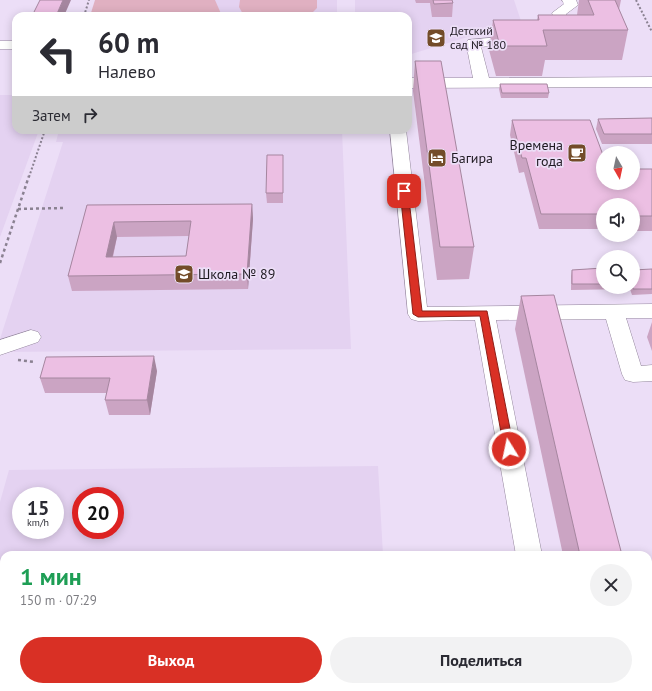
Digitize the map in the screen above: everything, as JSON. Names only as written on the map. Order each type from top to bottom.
[{"type":"lane","points":[[482,83],[473,44],[567,35],[560,13],[571,5],[569,0]]},
{"type":"lane","points":[[0,45],[12,45]]},
{"type":"lane","points":[[412,83],[652,82]]},
{"type":"lane","points":[[398,134],[418,314],[652,311]]},
{"type":"lane","points":[[614,312],[633,374],[652,373]]},
{"type":"lane","points":[[484,313],[528,551]]},
{"type":"lane","points":[[0,348],[31,337]]},
{"type":"path","points":[[85,12],[89,0]]},
{"type":"path","points":[[636,0],[652,32]]},
{"type":"path","points":[[0,263],[44,134]]},
{"type":"path","points":[[18,209],[65,208]]},
{"type":"shaded area","points":[[95,0],[215,0],[220,12],[91,12]]},
{"type":"shaded area","points":[[101,0],[337,0],[337,12],[97,12]]},
{"type":"shaded area","points":[[240,0],[317,0],[317,8],[313,12],[242,12],[239,7]]},
{"type":"shaded area","name":"Детский сад № 180","points":[[355,0],[514,0],[521,21],[412,54],[412,12],[355,12]]},
{"type":"shaded area","points":[[0,95],[12,95],[12,134],[38,134],[0,237]]},
{"type":"shaded area","name":"Школа № 89","points":[[58,134],[342,134],[351,349],[0,352],[0,339],[63,142],[56,142]]},
{"type":"shaded area","points":[[378,466],[383,551],[0,551],[0,502],[9,470]]},
{"type":"building","points":[[40,0],[63,0],[58,12],[34,12]]},
{"type":"building","points":[[433,0],[452,0],[453,3],[434,4]]},
{"type":"building","points":[[588,0],[615,0],[628,30],[543,30],[547,46],[500,46],[493,20],[539,20],[538,15],[594,15]]},
{"type":"building","points":[[415,61],[441,61],[474,247],[440,247]]},
{"type":"building","points":[[500,84],[547,84],[549,93],[502,93]]},
{"type":"building","points":[[652,118],[652,134],[604,134],[598,119]]},
{"type":"building","points":[[512,120],[590,120],[600,146],[596,146],[596,190],[640,190],[640,169],[652,169],[652,216],[640,216],[640,198],[596,198],[596,214],[541,214],[526,158],[522,158]]},
{"type":"building","points":[[267,155],[283,155],[283,193],[266,193]]},
{"type":"building","points":[[252,204],[247,274],[68,276],[87,205]],"holes":[[[191,221],[186,256],[106,257],[114,222]]]},
{"type":"building","points":[[596,268],[596,284],[572,284],[572,270]]},
{"type":"building","points":[[652,269],[652,289],[640,289],[640,270]]},
{"type":"building","points":[[554,295],[621,551],[579,551],[521,296]]},
{"type":"building","points":[[154,356],[147,400],[105,400],[110,378],[40,378],[46,357]]},
{"type":"place","name":"Детский сад № 180","points":[[436,38]]},
{"type":"place","name":"Времена года","points":[[577,153]]},
{"type":"place","name":"Багира","points":[[437,158]]},
{"type":"place","name":"Школа № 89","points":[[184,274]]},
{"type":"route","points":[[404,191],[418,314],[484,313],[509,449]]}]
